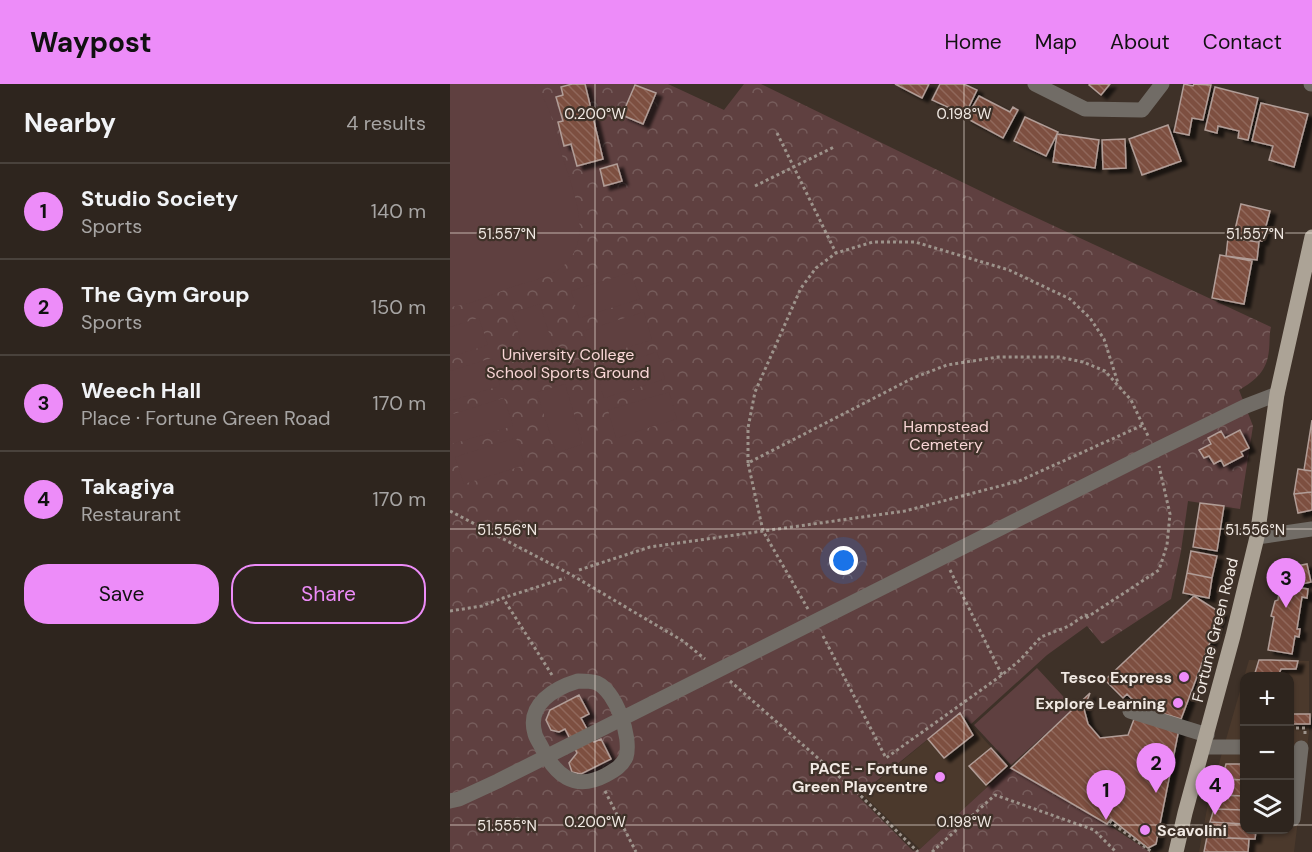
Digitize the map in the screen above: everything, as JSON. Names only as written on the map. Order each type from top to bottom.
[{"type":"main road","name":"Fortune Green Road","points":[[1176,852],[1257,537],[1277,394],[1312,237]]},
{"type":"street","points":[[1035,84],[1084,109],[1142,110],[1162,84]]},
{"type":"street","points":[[450,801],[459,799],[622,719],[1156,450],[1246,406],[1277,394]]},
{"type":"street","points":[[1257,537],[1312,529]]},
{"type":"street","points":[[579,681],[597,683],[609,694],[622,719],[627,737],[627,754],[622,765],[599,779],[587,782],[575,781],[558,772],[546,756],[535,734],[533,717],[543,698],[559,686],[579,681]]},
{"type":"street","points":[[1130,711],[1206,741],[1240,746]]},
{"type":"street","points":[[1294,810],[1301,748]]},
{"type":"path","points":[[777,132],[836,253]]},
{"type":"path","points":[[755,186],[834,147]]},
{"type":"path","points":[[748,462],[913,378],[947,365],[998,357],[1059,357],[1105,371],[1131,400],[1156,450],[1170,514],[1167,545],[1159,570],[1087,617],[1085,615],[1070,626],[1041,637],[1020,660],[1002,675],[886,758],[815,622],[763,531],[748,462],[748,428],[755,392],[801,288],[816,268],[836,253],[873,242],[915,242],[1009,270],[1070,299],[1090,318],[1104,339],[1119,386]]},
{"type":"path","points":[[579,570],[650,547],[905,511],[1019,482],[1143,425]]},
{"type":"path","points":[[450,511],[570,573],[683,641],[859,794],[918,852]]},
{"type":"path","points":[[944,557],[1002,675]]},
{"type":"path","points":[[450,611],[482,606],[565,578]]},
{"type":"path","points":[[503,598],[559,686]]},
{"type":"path","points":[[599,779],[636,850],[629,852]]},
{"type":"path","points":[[932,852],[995,795],[1094,830],[1116,852]]},
{"type":"path","points":[[1109,821],[1152,852]]},
{"type":"shaded area","points":[[1249,660],[1309,661],[1309,732],[1294,852],[1199,852],[1209,798],[1240,691],[1240,834],[1294,834],[1294,672],[1245,672]]},
{"type":"shaded area","name":"PACE - Fortune Green Playcentre","points":[[960,713],[1009,767],[920,849],[862,794]]},
{"type":"green space","name":"Hampstead Cemetery","points":[[450,84],[668,84],[724,110],[744,84],[761,84],[1005,203],[1271,327],[1266,364],[1251,382],[1239,390],[1253,426],[1240,509],[1188,501],[1171,599],[1102,644],[1087,626],[1047,655],[971,724],[960,713],[858,796],[913,851],[920,849],[1009,767],[1150,852],[450,852]]},
{"type":"green space","points":[[450,84],[532,84],[544,99],[552,117],[575,198],[580,228],[578,242],[572,256],[562,267],[540,278],[475,301],[450,307]]},
{"type":"green space","points":[[631,272],[640,299],[579,318],[571,291]]},
{"type":"green space","points":[[540,304],[559,365],[531,373],[512,313]]},
{"type":"green space","points":[[644,312],[652,340],[592,358],[583,331]]},
{"type":"green space","points":[[479,318],[488,345],[450,357],[450,327]]},
{"type":"green space","points":[[657,352],[665,379],[604,398],[596,371]]},
{"type":"green space","points":[[492,358],[500,386],[450,401],[450,371]]},
{"type":"green space","points":[[565,384],[583,444],[556,453],[537,392]]},
{"type":"green space","points":[[669,392],[677,419],[616,438],[608,410]]},
{"type":"green space","points":[[504,398],[513,426],[452,444],[450,415]]},
{"type":"green space","points":[[516,438],[525,465],[464,484],[455,457]]},
{"type":"green space","points":[[1037,668],[1074,708],[1011,765],[974,725]]},
{"type":"building","points":[[585,84],[603,159],[577,166],[571,144],[564,146],[558,122],[563,121],[556,97],[563,95],[561,87]]},
{"type":"building","points":[[895,84],[929,84],[922,98]]},
{"type":"building","points":[[940,84],[964,84],[977,90],[965,115],[932,100]]},
{"type":"building","points":[[1090,84],[1110,84],[1101,95]]},
{"type":"building","points":[[1184,84],[1211,85],[1203,120],[1192,118],[1189,135],[1174,132]]},
{"type":"building","points":[[635,85],[656,93],[643,124],[622,115]]},
{"type":"building","points":[[1215,87],[1258,98],[1248,140],[1238,138],[1239,131],[1218,126],[1217,133],[1205,130]]},
{"type":"building","points":[[979,96],[1010,112],[1013,107],[1018,110],[1003,138],[966,118]]},
{"type":"building","points":[[1261,103],[1308,114],[1294,167],[1269,160],[1273,146],[1252,141]]},
{"type":"building","points":[[1025,117],[1058,132],[1046,156],[1014,141]]},
{"type":"building","points":[[1168,125],[1181,161],[1142,175],[1129,139]]},
{"type":"building","points":[[1057,134],[1099,140],[1095,168],[1053,162]]},
{"type":"building","points":[[1125,139],[1126,168],[1103,169],[1102,140]]},
{"type":"building","points":[[617,164],[622,181],[604,186],[600,169]]},
{"type":"building","points":[[1241,204],[1270,211],[1262,241],[1234,234]]},
{"type":"building","points":[[1228,238],[1259,242],[1257,260],[1226,256]]},
{"type":"building","points":[[1220,255],[1252,261],[1244,304],[1212,298]]},
{"type":"building","points":[[1312,420],[1312,471],[1304,470]]},
{"type":"building","points":[[1240,430],[1249,448],[1241,452],[1243,456],[1224,466],[1221,460],[1214,464],[1209,456],[1204,458],[1199,450],[1211,444],[1208,438],[1221,431],[1225,438]]},
{"type":"building","points":[[1298,469],[1312,471],[1312,492],[1294,494]]},
{"type":"building","points":[[1312,492],[1312,510],[1298,513],[1294,494]]},
{"type":"building","points":[[1200,503],[1224,506],[1217,551],[1193,547]]},
{"type":"building","points":[[1191,551],[1217,556],[1212,578],[1187,573]]},
{"type":"building","points":[[1307,564],[1311,582],[1302,584],[1301,588],[1308,589],[1307,598],[1302,597],[1297,629],[1300,629],[1299,637],[1295,636],[1292,654],[1268,650],[1274,617],[1271,616],[1275,601],[1278,600],[1282,569]]},
{"type":"building","points":[[1187,573],[1212,578],[1209,598],[1183,593]]},
{"type":"building","points":[[1194,596],[1221,613],[1181,719],[1139,706],[1127,694],[1123,698],[1105,680]]},
{"type":"building","points":[[1259,660],[1298,661],[1296,669],[1281,669],[1280,672],[1255,672]]},
{"type":"building","points":[[1090,693],[1084,709],[1088,724],[1100,738],[1128,735],[1139,706],[1181,719],[1156,844],[1148,848],[1111,819],[1107,824],[1011,768]]},
{"type":"building","points":[[579,695],[589,714],[581,718],[594,742],[601,739],[611,759],[581,774],[572,772],[569,763],[577,753],[565,729],[559,732],[551,730],[546,720],[550,710]]},
{"type":"building","points":[[960,713],[973,735],[944,758],[928,739]]},
{"type":"building","points":[[1294,714],[1310,714],[1310,724],[1294,724]]},
{"type":"building","points":[[991,748],[1007,766],[986,785],[969,766]]},
{"type":"building","points":[[1226,764],[1240,764],[1240,780],[1222,779]]},
{"type":"building","points":[[1222,779],[1240,780],[1240,796],[1218,795]]},
{"type":"building","points":[[1218,795],[1240,796],[1240,810],[1214,809]]},
{"type":"building","points":[[1214,809],[1240,810],[1240,824],[1210,822]]},
{"type":"building","points":[[1210,822],[1240,824],[1240,834],[1256,834],[1255,839],[1207,837]]},
{"type":"building","points":[[1207,837],[1249,839],[1248,852],[1204,852]]},
{"type":"place","name":"Weech Hall","points":[[1286,608]]},
{"type":"place","name":"Tesco Express","points":[[1184,677]]},
{"type":"place","name":"Explore Learning","points":[[1178,703]]},
{"type":"place","name":"PACE - Fortune Green Playcentre","points":[[940,777]]},
{"type":"place","name":"The Gym Group","points":[[1156,793]]},
{"type":"place","name":"Takagiya","points":[[1215,815]]},
{"type":"place","name":"Studio Society","points":[[1106,820]]},
{"type":"place","name":"Scavolini","points":[[1145,830]]},
{"type":"park label","name":"University College School Sports Ground","points":[[568,363]]}]
